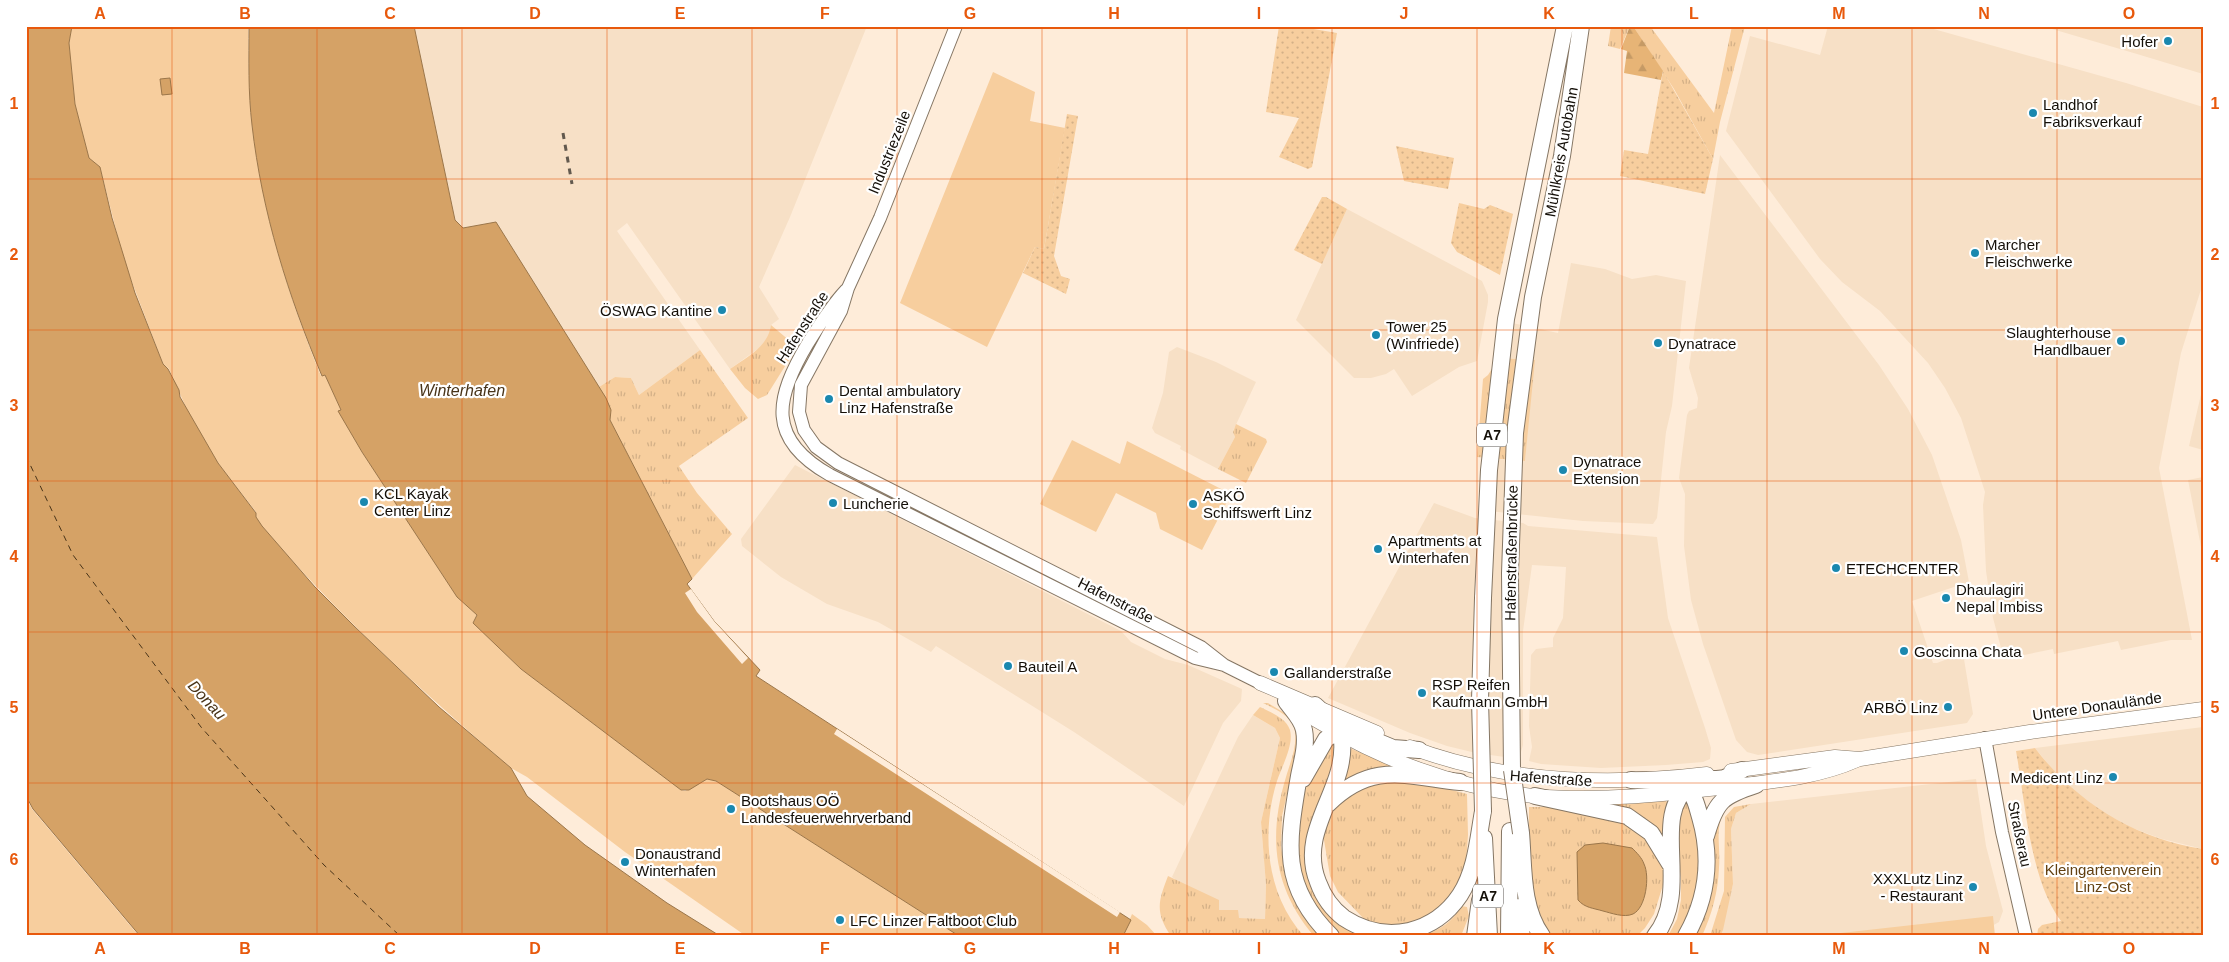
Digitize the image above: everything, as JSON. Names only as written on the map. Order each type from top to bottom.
[{"type":"highway","name":"Mühlkreis Autobahn","points":[[1515,272],[1555,84],[1565,26]]},
{"type":"highway","name":"Mühlkreis Autobahn","points":[[1536,276],[1562,156],[1581,26]]},
{"type":"highway","name":"Hafenstraßenbrücke","points":[[1482,821],[1480,700],[1487,504],[1495,402],[1515,272]]},
{"type":"highway","name":"Hafenstraßenbrücke","points":[[1516,832],[1512,770],[1510,573],[1513,463],[1519,393],[1536,276]]},
{"type":"highway","points":[[1286,701],[1304,730],[1305,743],[1290,825],[1292,869],[1308,907],[1331,936]]},
{"type":"highway","points":[[1315,705],[1338,733],[1341,757],[1326,806],[1316,828],[1312,848],[1313,866],[1325,898],[1342,916],[1363,928],[1395,934],[1422,927],[1439,917],[1455,902],[1469,879],[1482,821]]},
{"type":"highway","points":[[1297,790],[1322,745],[1338,733],[1352,731],[1393,748],[1419,750]]},
{"type":"highway","points":[[1655,936],[1664,923],[1670,905],[1673,884],[1671,819],[1676,802],[1695,782],[1727,777],[1742,770]]},
{"type":"highway","points":[[1326,806],[1350,785],[1375,775],[1400,774],[1460,782]]},
{"type":"highway","points":[[1631,780],[1670,783],[1686,791],[1695,799],[1706,836],[1707,863],[1704,888],[1697,915],[1686,936]]},
{"type":"highway","points":[[1706,836],[1713,812],[1721,801],[1731,794],[1756,784]]},
{"type":"highway","points":[[1535,796],[1627,816],[1651,833],[1672,868]]},
{"type":"highway","name":"A7","points":[[1482,821],[1488,936]]},
{"type":"highway","points":[[1516,832],[1527,902],[1534,923],[1542,936]]},
{"type":"highway","name":"A7","points":[[1509,936],[1511,870],[1516,832]]},
{"type":"highway","points":[[1475,936],[1485,856]]},
{"type":"highway","points":[[1511,870],[1522,936]]},
{"type":"main road","name":"Industriezeile","points":[[848,288],[890,193],[956,26]]},
{"type":"main road","name":"Hafenstraße","points":[[848,288],[841,311],[801,385],[800,419],[804,430],[816,446],[838,463],[1201,647],[1224,666]]},
{"type":"main road","name":"Hafenstraße","points":[[848,288],[831,306],[790,376],[784,391],[782,405],[783,421],[788,435],[800,454],[830,475],[1195,658],[1224,666],[1260,684],[1315,705],[1419,750],[1450,761],[1497,772],[1570,780],[1631,780],[1742,770],[1835,757],[1860,759],[1991,738]]},
{"type":"main road","name":"Hafenstraße","points":[[1260,684],[1338,733],[1387,758],[1460,782],[1535,796],[1605,797],[1756,784],[1838,769],[1860,759]]},
{"type":"main road","name":"Untere Donaulände","points":[[1991,738],[2203,709]]},
{"type":"main road","name":"Straßerau","points":[[1991,738],[2002,832],[2026,936]]},
{"type":"shaded area","points":[[414,26],[867,26],[790,217],[759,287],[779,319],[771,325],[770,336],[766,343],[730,369],[627,223],[617,231],[700,350],[639,395],[631,378],[615,377],[599,387],[496,222],[463,228],[455,220]]},
{"type":"shaded area","points":[[1828,26],[1923,26],[2126,83],[2203,107],[2203,283],[2181,353],[2159,468],[2192,640],[2171,640],[2121,650],[2118,641],[2054,654],[2053,649],[2004,659],[1993,618],[1986,571],[1983,505],[1985,492],[1961,418],[1945,388],[1928,363],[1880,311],[1842,282],[1820,259],[1726,131],[1750,36],[1820,55]]},
{"type":"shaded area","points":[[2042,26],[2203,26],[2203,74],[2137,54]]},
{"type":"shaded area","points":[[1720,155],[1879,365],[1908,409],[1932,455],[1961,540],[1969,582],[1912,601],[1933,663],[1963,653],[1973,714],[1967,723],[1758,755],[1747,752],[1736,740],[1703,644],[1691,600],[1684,546],[1685,494],[1679,478],[1687,415],[1689,411],[1697,408],[1698,398],[1689,368]]},
{"type":"shaded area","points":[[1347,209],[1482,281],[1488,295],[1488,302],[1477,361],[1459,367],[1412,396],[1394,369],[1386,374],[1371,378],[1354,378],[1296,320]]},
{"type":"shaded area","points":[[1571,263],[1605,269],[1632,279],[1656,275],[1686,281],[1672,406],[1666,432],[1657,518],[1653,524],[1583,521],[1480,510],[1484,458],[1525,461],[1534,360],[1499,358],[1503,321],[1558,333]]},
{"type":"shaded area","points":[[1177,347],[1216,362],[1256,382],[1233,431],[1235,437],[1218,469],[1180,449],[1181,446],[1155,433],[1152,428],[1163,393],[1169,352]]},
{"type":"shaded area","points":[[2203,386],[2203,450],[2189,446]]},
{"type":"shaded area","points":[[795,465],[1121,631],[1131,642],[1165,659],[1188,665],[1242,689],[1241,701],[1223,723],[1184,806],[1074,732],[936,646],[931,652],[878,622],[827,604],[781,577],[742,546],[741,539]]},
{"type":"shaded area","points":[[2203,477],[2203,557],[2188,480]]},
{"type":"shaded area","points":[[1434,503],[1475,518],[1523,523],[1528,526],[1657,537],[1668,618],[1711,748],[1710,759],[1703,762],[1601,768],[1541,764],[1529,761],[1532,747],[1529,726],[1531,655],[1536,649],[1553,647],[1553,638],[1563,618],[1566,567],[1532,565],[1523,631],[1523,745],[1519,759],[1476,753],[1447,746],[1410,733],[1328,698]]},
{"type":"shaded area","points":[[1253,715],[1275,728],[1280,738],[1261,822],[1266,885],[1265,919],[1239,918],[1219,910],[1172,877],[1238,737]]},
{"type":"shaded area","points":[[2203,727],[2203,849],[2162,839],[2135,829],[2107,815],[2078,796],[2056,774],[2035,748]]},
{"type":"shaded area","points":[[1976,779],[1986,846],[2003,911],[1999,922],[1983,931],[1948,936],[1720,936],[1733,884],[1731,829],[1736,813],[1751,804]]},
{"type":"green space","points":[[72,26],[248,26],[251,113],[262,190],[287,284],[309,346],[321,376],[325,375],[341,410],[339,411],[362,452],[457,597],[477,615],[473,623],[521,669],[681,790],[685,791],[707,779],[716,781],[959,936],[746,936],[625,852],[527,777],[511,768],[413,681],[320,591],[262,526],[256,517],[256,512],[218,463],[188,412],[169,369],[163,364],[124,261],[100,167],[89,158],[75,104],[69,43]]},
{"type":"green space","points":[[1279,26],[1296,26],[1337,33],[1312,167],[1308,169],[1279,157],[1299,118],[1266,112]]},
{"type":"green space","points":[[1611,26],[1630,26],[1620,49],[1608,46]]},
{"type":"green space","points":[[1630,26],[1633,26],[1663,71],[1661,80],[1624,73],[1627,51],[1621,49]]},
{"type":"green space","points":[[1633,26],[1650,26],[1714,113],[1732,26],[1745,26],[1720,122],[1713,159],[1674,89]]},
{"type":"green space","points":[[1663,71],[1713,159],[1705,194],[1620,176],[1624,150],[1648,154]]},
{"type":"green space","points":[[993,72],[1035,92],[1030,121],[1065,128],[1044,249],[1035,247],[987,347],[900,303]]},
{"type":"green space","points":[[1067,114],[1078,116],[1054,256],[1061,276],[1070,279],[1066,294],[1023,273],[1035,247],[1044,249]]},
{"type":"green space","points":[[1396,146],[1454,158],[1448,189],[1404,181]]},
{"type":"green space","points":[[1322,197],[1326,197],[1347,209],[1322,264],[1294,250]]},
{"type":"green space","points":[[1459,203],[1484,209],[1490,205],[1513,214],[1500,275],[1457,252],[1451,243]]},
{"type":"green space","points":[[771,325],[797,347],[767,395],[758,399],[745,388],[730,369],[756,351],[766,339]]},
{"type":"green space","points":[[700,350],[748,418],[679,466],[697,493],[732,534],[692,579],[610,420],[611,410],[599,387],[615,377],[631,378],[639,395]]},
{"type":"green space","points":[[1499,358],[1535,360],[1525,461],[1477,457],[1483,379],[1488,375]]},
{"type":"green space","points":[[1236,424],[1266,439],[1267,442],[1246,483],[1218,469],[1235,437],[1233,432]]},
{"type":"green space","points":[[1072,440],[1120,464],[1127,441],[1231,494],[1202,550],[1160,529],[1156,513],[1116,493],[1096,532],[1040,504]]},
{"type":"green space","points":[[1263,703],[1268,703],[1293,718],[1300,738],[1282,816],[1281,847],[1287,880],[1321,936],[1314,936],[1300,918],[1282,880],[1276,841],[1277,820],[1280,799],[1294,751],[1295,731],[1288,718]]},
{"type":"green space","points":[[1260,707],[1273,713],[1285,722],[1290,730],[1289,749],[1272,801],[1268,842],[1270,862],[1281,902],[1291,920],[1304,936],[1171,936],[1160,912],[1162,892],[1168,876],[1219,900],[1219,910],[1238,910],[1239,918],[1265,919],[1266,885],[1261,822],[1280,738],[1275,728],[1253,715]]},
{"type":"green space","points":[[1333,740],[1336,755],[1306,848],[1322,903],[1355,936],[1341,936],[1323,917],[1313,904],[1299,871],[1297,833],[1299,814],[1317,762]]},
{"type":"green space","points":[[1347,747],[1402,770],[1334,792]]},
{"type":"green space","name":"Kleingartenverein Linz-Ost","points":[[2035,748],[2069,785],[2109,815],[2154,837],[2203,849],[2203,936],[2037,936],[2038,929],[2042,925],[2061,921],[2042,884],[2036,863],[2030,839],[2016,751]]},
{"type":"green space","points":[[1377,778],[1421,782],[1467,794],[1468,835],[1466,864],[1461,881],[1443,906],[1413,926],[1379,927],[1365,920],[1338,892],[1330,876],[1323,834],[1326,815],[1341,798]]},
{"type":"green space","points":[[26,798],[32,809],[139,936],[26,936]]},
{"type":"green space","points":[[1690,799],[1699,833],[1700,851],[1697,887],[1692,904],[1677,936],[1668,936],[1677,919],[1681,900],[1681,877],[1677,855],[1681,803]]},
{"type":"green space","points":[[1666,801],[1668,804],[1665,840],[1627,810],[1611,803]]},
{"type":"green space","points":[[1728,804],[1723,813],[1719,828],[1718,877],[1714,903],[1702,936],[1696,936],[1711,896],[1715,855],[1713,826]]},
{"type":"green space","points":[[1751,804],[1736,813],[1731,829],[1733,884],[1723,930],[1720,936],[1710,936],[1724,891],[1725,817],[1734,807]]},
{"type":"green space","points":[[1529,807],[1552,807],[1624,818],[1655,843],[1664,871],[1663,885],[1654,914],[1637,936],[1552,936],[1537,908],[1533,892],[1529,856]]},
{"type":"green space","points":[[1461,906],[1467,907],[1469,916],[1461,936],[1424,936],[1445,924],[1458,912]]},
{"type":"green space","points":[[1132,914],[1147,925],[1157,936],[1123,936]]},
{"type":"green space","points":[[1993,916],[1995,936],[1832,936],[1832,934]]},
{"type":"water","name":"Donau","points":[[26,26],[72,26],[69,43],[75,104],[89,158],[100,167],[112,218],[135,293],[163,364],[168,369],[179,390],[180,397],[218,463],[256,513],[256,517],[262,526],[315,587],[354,626],[439,707],[511,768],[527,796],[585,845],[667,903],[720,936],[140,936],[33,809],[26,796]]},
{"type":"water","name":"Winterhafen","points":[[249,26],[414,26],[455,220],[463,228],[496,222],[606,398],[611,410],[610,420],[692,579],[687,584],[714,621],[760,670],[756,676],[1131,920],[1123,936],[959,936],[716,781],[707,779],[689,790],[681,790],[521,669],[473,623],[477,615],[457,597],[362,452],[338,411],[341,410],[325,375],[322,376],[298,315],[278,253],[256,158],[250,100]]},
{"type":"water","points":[[170,78],[172,94],[162,95],[160,79]]},
{"type":"water","points":[[1603,843],[1632,848],[1646,869],[1647,884],[1644,899],[1633,914],[1626,916],[1614,914],[1586,906],[1578,900],[1577,852],[1585,845]]},
{"type":"pier","points":[[691,589],[714,621],[748,658],[742,664],[697,612],[685,593]]},
{"type":"pier","points":[[837,729],[1120,912],[1117,917],[834,734]]},
{"type":"ferry route","points":[[26,456],[73,555],[201,727],[324,865],[400,936]]},
{"type":"railway","points":[[563,133],[572,184]]},
{"type":"place","name":"Hofer","points":[[2168,41]]},
{"type":"place","name":"Landhof Fabriksverkauf","points":[[2033,113]]},
{"type":"place","name":"Marcher Fleischwerke","points":[[1975,253]]},
{"type":"place","name":"ÖSWAG Kantine","points":[[722,310]]},
{"type":"place","name":"Tower 25 (Winfriede)","points":[[1376,335]]},
{"type":"place","name":"Slaughterhouse Handlbauer","points":[[2121,341]]},
{"type":"place","name":"Dynatrace","points":[[1658,343]]},
{"type":"place","name":"Dental ambulatory Linz Hafenstraße","points":[[829,399]]},
{"type":"place","name":"Dynatrace Extension","points":[[1563,470]]},
{"type":"place","name":"KCL Kayak Center Linz","points":[[364,502]]},
{"type":"place","name":"Luncherie","points":[[833,503]]},
{"type":"place","name":"ASKÖ Schiffswerft Linz","points":[[1193,504]]},
{"type":"place","name":"Apartments at Winterhafen","points":[[1378,549]]},
{"type":"place","name":"ETECHCENTER","points":[[1836,568]]},
{"type":"place","name":"Dhaulagiri Nepal Imbiss","points":[[1946,598]]},
{"type":"place","name":"Goscinna Chata","points":[[1904,651]]},
{"type":"place","name":"Bauteil A","points":[[1008,666]]},
{"type":"place","name":"Gallanderstraße","points":[[1274,672]]},
{"type":"place","name":"RSP Reifen Kaufmann GmbH","points":[[1422,693]]},
{"type":"place","name":"ARBÖ Linz","points":[[1948,707]]},
{"type":"place","name":"Medicent Linz","points":[[2113,777]]},
{"type":"place","name":"Bootshaus OÖ Landesfeuerwehrverband","points":[[731,809]]},
{"type":"place","name":"Donaustrand Winterhafen","points":[[625,862]]},
{"type":"place","name":"XXXLutz Linz - Restaurant","points":[[1973,887]]},
{"type":"place","name":"LFC Linzer Faltboot Club","points":[[840,920]]}]
